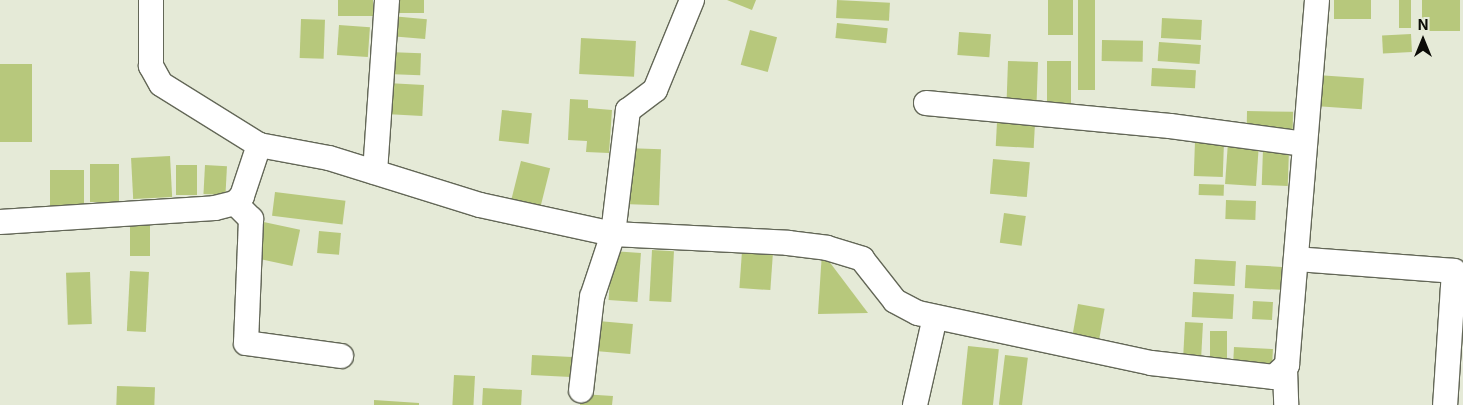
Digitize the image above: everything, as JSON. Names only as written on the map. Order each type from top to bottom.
[{"type":"street","points":[[150,0],[151,66],[161,84],[260,145],[329,158],[480,205],[613,234],[788,243],[836,250],[862,259],[901,306],[935,316],[1180,368],[1274,377],[1285,369]]},
{"type":"street","points":[[375,172],[387,0]]},
{"type":"street","points":[[580,390],[592,297],[613,234],[628,110],[655,90],[692,0]]},
{"type":"street","points":[[1286,405],[1285,369],[1317,0]]},
{"type":"street","points":[[926,102],[1170,126],[1305,144]]},
{"type":"street","points":[[0,222],[215,208],[235,203],[248,187],[260,145]]},
{"type":"street","points":[[235,203],[251,219],[246,343],[341,356]]},
{"type":"street","points":[[1296,259],[1458,271],[1445,405]]},
{"type":"street","points":[[915,405],[935,316]]},
{"type":"building","points":[[338,0],[373,0],[373,16],[338,16]]},
{"type":"building","points":[[395,0],[424,0],[424,13],[395,13]]},
{"type":"building","points":[[727,0],[756,0],[752,10]]},
{"type":"building","points":[[837,0],[890,3],[889,21],[836,18]]},
{"type":"building","points":[[1048,0],[1073,0],[1073,35],[1048,35]]},
{"type":"building","points":[[1078,0],[1095,0],[1095,90],[1078,90]]},
{"type":"building","points":[[1334,0],[1371,0],[1371,19],[1334,19]]},
{"type":"building","points":[[1399,0],[1411,0],[1411,28],[1399,28]]},
{"type":"building","points":[[1422,0],[1460,0],[1460,31],[1422,31]]},
{"type":"building","points":[[391,16],[427,19],[425,39],[389,36]]},
{"type":"building","points":[[1162,18],[1202,20],[1201,40],[1161,38]]},
{"type":"building","points":[[301,19],[325,20],[324,59],[300,58]]},
{"type":"building","points":[[837,23],[888,28],[886,43],[835,38]]},
{"type":"building","points":[[339,25],[370,27],[368,57],[337,55]]},
{"type":"building","points":[[750,30],[777,37],[768,72],[741,65]]},
{"type":"building","points":[[959,32],[991,34],[989,57],[957,55]]},
{"type":"building","points":[[1411,34],[1412,52],[1383,53],[1382,36]]},
{"type":"building","points":[[581,38],[636,41],[634,77],[579,74]]},
{"type":"building","points":[[1102,40],[1143,41],[1143,62],[1102,61]]},
{"type":"building","points":[[1159,42],[1201,45],[1200,64],[1158,61]]},
{"type":"building","points":[[388,52],[421,53],[420,75],[387,74]]},
{"type":"building","points":[[1008,61],[1038,62],[1036,106],[1006,105]]},
{"type":"building","points":[[1047,61],[1071,61],[1071,113],[1047,113]]},
{"type":"building","points":[[0,64],[32,64],[32,142],[0,142]]},
{"type":"building","points":[[1152,68],[1196,70],[1195,88],[1151,86]]},
{"type":"building","points":[[1317,75],[1364,78],[1362,109],[1315,106]]},
{"type":"building","points":[[387,83],[424,85],[422,116],[385,114]]},
{"type":"building","points":[[570,99],[588,100],[588,108],[612,110],[609,153],[586,152],[587,141],[568,140]]},
{"type":"building","points":[[502,110],[532,113],[529,144],[499,141]]},
{"type":"building","points":[[1247,111],[1293,112],[1293,131],[1247,130]]},
{"type":"building","points":[[997,122],[1035,124],[1034,148],[996,146]]},
{"type":"building","points":[[1195,141],[1224,142],[1223,177],[1194,176]]},
{"type":"building","points":[[1228,142],[1259,144],[1256,186],[1225,184]]},
{"type":"building","points":[[625,148],[661,149],[659,205],[623,204]]},
{"type":"building","points":[[1263,149],[1289,150],[1288,186],[1262,185]]},
{"type":"building","points":[[170,156],[172,197],[133,199],[131,158]]},
{"type":"building","points":[[993,159],[1030,162],[1027,197],[990,194]]},
{"type":"building","points":[[521,161],[550,168],[539,211],[510,204]]},
{"type":"building","points":[[90,164],[119,164],[119,202],[90,202]]},
{"type":"building","points":[[176,165],[197,165],[197,195],[176,195]]},
{"type":"building","points":[[205,165],[227,166],[225,195],[203,194]]},
{"type":"building","points":[[50,170],[84,170],[84,207],[50,207]]},
{"type":"building","points":[[1199,184],[1224,185],[1224,196],[1199,195]]},
{"type":"building","points":[[275,192],[345,201],[343,224],[272,216]]},
{"type":"building","points":[[1226,200],[1256,201],[1255,220],[1225,219]]},
{"type":"building","points":[[1004,213],[1026,216],[1022,246],[1000,243]]},
{"type":"building","points":[[259,221],[300,230],[292,266],[251,257]]},
{"type":"building","points":[[130,224],[150,224],[150,256],[130,256]]},
{"type":"building","points":[[319,231],[341,233],[339,255],[317,253]]},
{"type":"building","points":[[652,250],[674,251],[671,302],[649,301]]},
{"type":"building","points":[[612,251],[641,253],[638,302],[609,300]]},
{"type":"building","points":[[742,251],[773,253],[770,290],[739,288]]},
{"type":"building","points":[[822,252],[868,313],[818,314]]},
{"type":"building","points":[[1195,259],[1236,261],[1235,286],[1194,284]]},
{"type":"building","points":[[1246,265],[1282,267],[1281,290],[1245,288]]},
{"type":"building","points":[[130,271],[149,272],[146,332],[127,331]]},
{"type":"building","points":[[90,272],[92,324],[68,325],[66,273]]},
{"type":"building","points":[[1193,292],[1234,294],[1233,319],[1192,317]]},
{"type":"building","points":[[1253,301],[1273,302],[1272,320],[1252,319]]},
{"type":"building","points":[[1078,304],[1105,309],[1098,347],[1071,342]]},
{"type":"building","points":[[598,321],[633,324],[630,354],[595,351]]},
{"type":"building","points":[[1185,322],[1203,323],[1201,365],[1183,364]]},
{"type":"building","points":[[1210,331],[1227,331],[1227,362],[1210,362]]},
{"type":"building","points":[[968,346],[999,349],[993,405],[962,405]]},
{"type":"building","points":[[1234,347],[1273,349],[1272,366],[1233,364]]},
{"type":"building","points":[[532,355],[572,357],[571,377],[531,375]]},
{"type":"building","points":[[1005,355],[1028,358],[1022,405],[999,405]]},
{"type":"building","points":[[454,375],[475,376],[473,405],[452,405]]},
{"type":"building","points":[[117,386],[155,387],[154,405],[116,405]]},
{"type":"building","points":[[483,388],[522,390],[521,405],[482,405]]},
{"type":"building","points":[[581,394],[613,396],[612,405],[580,405]]},
{"type":"building","points":[[374,400],[419,403],[419,405],[374,405]]}]
